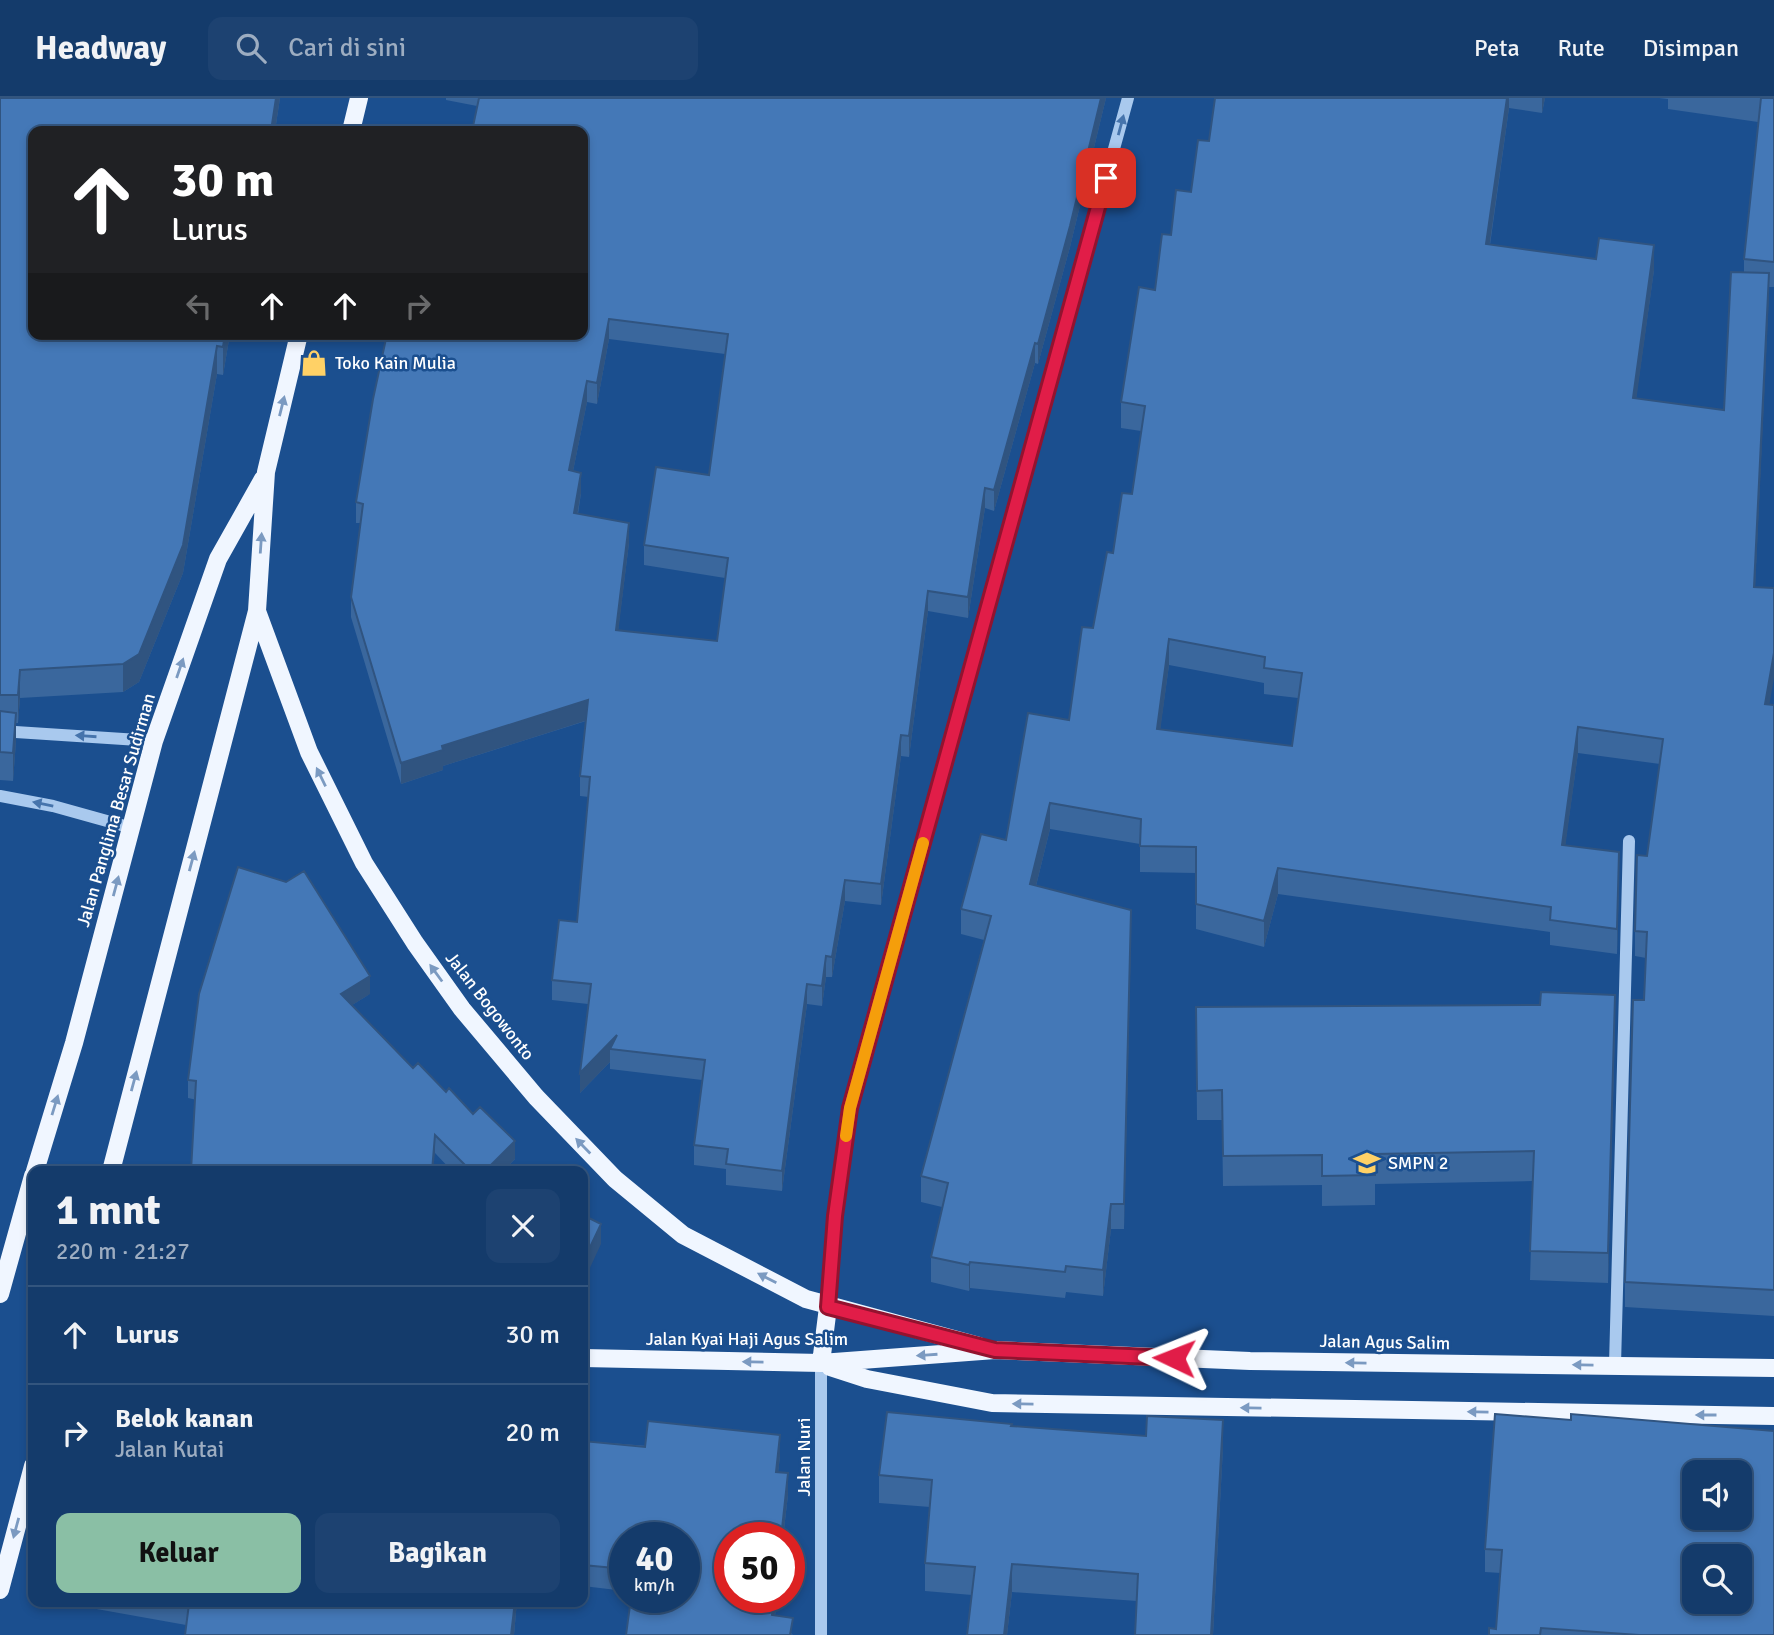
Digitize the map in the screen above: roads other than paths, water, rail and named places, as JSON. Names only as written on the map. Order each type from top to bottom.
[{"type":"main road","points":[[352,126],[359,98]]},
{"type":"main road","name":"Jalan Panglima Besar Sudirman","points":[[112,1166],[257,611],[266,472],[298,340]]},
{"type":"main road","name":"Jalan Panglima Besar Sudirman","points":[[37,1166],[74,1043],[154,741],[218,559],[266,472]]},
{"type":"main road","name":"Jalan Bogowonto","points":[[257,611],[309,752],[364,863],[415,943],[462,1009],[536,1097],[597,1161],[683,1235],[828,1307],[995,1350]]},
{"type":"main road","points":[[0,1294],[28,1192]]},
{"type":"main road","points":[[828,1307],[821,1363],[867,1379],[992,1403],[1774,1416]]},
{"type":"main road","name":"Jalan Agus Salim","points":[[995,1350],[1250,1362],[1774,1368]]},
{"type":"main road","name":"Jalan Kyai Haji Agus Salim","points":[[588,1358],[821,1363],[995,1350]]},
{"type":"main road","points":[[0,1590],[28,1485]]},
{"type":"street","points":[[828,1307],[835,1216],[850,1108],[1128,98]]},
{"type":"street","points":[[0,730],[154,741]]},
{"type":"street","points":[[0,796],[53,806],[132,828]]},
{"type":"street","points":[[1615,1365],[1629,841]]},
{"type":"street","name":"Jalan Nuri","points":[[821,1363],[821,1635]]},
{"type":"place","name":"Toko Kain Mulia","points":[[314,363]]},
{"type":"place","name":"SMPN 2","points":[[1367,1163]]}]
